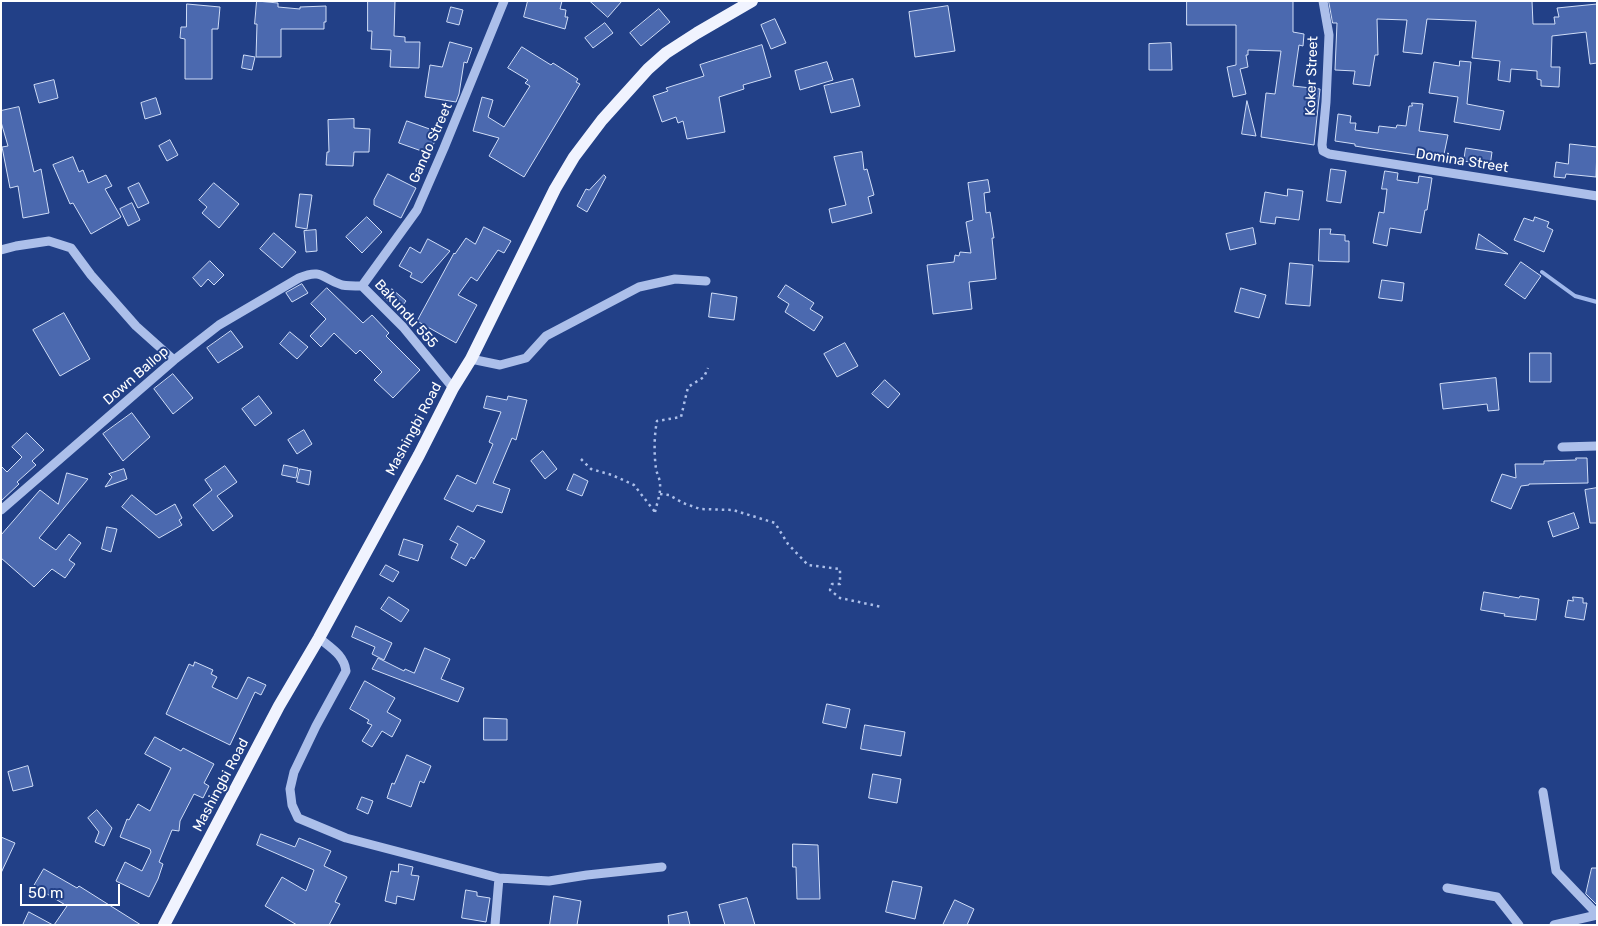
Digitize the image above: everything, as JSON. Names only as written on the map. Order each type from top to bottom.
[{"type":"main road","name":"Mashingbi Road","points":[[164,925],[279,706],[319,638],[453,388],[471,359],[555,189],[574,157],[631,86],[666,53],[752,1]]},
{"type":"street","name":"Gando Street","points":[[362,286],[416,210],[448,140],[504,1]]},
{"type":"street","name":"Koker Street","points":[[1323,1],[1328,35],[1323,151]]},
{"type":"street","name":"Domina Street","points":[[1323,151],[1329,154],[1597,196]]},
{"type":"street","points":[[1,250],[49,241],[71,248],[91,275],[136,326],[174,360]]},
{"type":"street","name":"Bakundu 555","points":[[300,278],[312,273],[324,275],[342,285],[362,286],[403,327],[453,388]]},
{"type":"street","name":"Down Ballop","points":[[1,510],[174,360],[219,325],[300,278]]},
{"type":"street","points":[[471,359],[500,365],[526,358],[546,336],[639,287],[675,279],[706,281]]},
{"type":"street","points":[[1562,447],[1597,446]]},
{"type":"street","points":[[319,638],[340,655],[345,664],[346,671],[294,772],[290,789],[292,805],[298,818],[346,838],[499,878],[549,881],[662,867]]},
{"type":"street","points":[[1543,792],[1556,871],[1597,915],[1554,925]]},
{"type":"street","points":[[495,925],[499,878]]},
{"type":"street","points":[[1447,888],[1498,897],[1520,925]]},
{"type":"path","points":[[580,458],[591,469],[612,475],[634,485],[655,512],[660,494],[655,457],[657,421],[682,417],[688,387],[704,377],[708,368]]},
{"type":"path","points":[[660,494],[669,495],[700,510],[733,510],[775,523],[788,544],[808,565],[840,568],[840,584],[832,584],[830,590],[840,598],[882,607]]},
{"type":"building","points":[[257,1],[278,3],[278,7],[300,9],[300,7],[326,6],[324,29],[281,29],[281,57],[256,57],[257,24],[255,24]]},
{"type":"building","points":[[368,1],[395,1],[394,36],[405,37],[405,42],[420,42],[419,68],[390,67],[391,50],[371,49],[372,31],[368,31]]},
{"type":"building","points":[[528,1],[562,1],[560,9],[566,10],[565,17],[568,17],[565,29],[524,17]]},
{"type":"building","points":[[590,1],[622,1],[608,17]]},
{"type":"building","points":[[1187,1],[1293,1],[1293,32],[1304,34],[1303,46],[1299,45],[1293,86],[1320,89],[1314,145],[1261,137],[1266,93],[1275,94],[1281,51],[1248,50],[1248,55],[1246,55],[1248,67],[1240,69],[1246,94],[1233,97],[1227,67],[1236,65],[1236,25],[1187,25]]},
{"type":"building","points":[[1329,1],[1532,1],[1533,24],[1555,24],[1554,17],[1559,17],[1557,8],[1597,4],[1597,63],[1590,64],[1586,32],[1552,36],[1551,67],[1560,67],[1559,87],[1541,86],[1541,80],[1537,79],[1537,71],[1511,69],[1510,82],[1498,80],[1500,61],[1472,58],[1476,21],[1427,19],[1422,54],[1403,52],[1407,20],[1377,19],[1378,55],[1375,55],[1370,86],[1353,84],[1355,71],[1335,70],[1337,23],[1333,23]]},
{"type":"building","points":[[187,4],[220,7],[218,29],[212,29],[212,79],[185,79],[185,39],[180,38],[181,27],[186,27]]},
{"type":"building","points":[[948,6],[955,51],[915,57],[909,12]]},
{"type":"building","points":[[451,7],[463,10],[459,25],[447,22]]},
{"type":"building","points":[[659,9],[670,22],[641,46],[630,33]]},
{"type":"building","points":[[775,19],[786,43],[771,49],[761,25]]},
{"type":"building","points":[[605,23],[613,33],[593,48],[585,38]]},
{"type":"building","points":[[450,42],[472,48],[467,63],[464,62],[456,102],[425,97],[430,65],[442,67]]},
{"type":"building","points":[[1171,43],[1172,70],[1149,70],[1149,44]]},
{"type":"building","points":[[762,45],[771,77],[743,85],[744,89],[719,97],[725,132],[687,139],[683,121],[678,123],[676,117],[662,122],[653,96],[668,91],[666,88],[704,76],[700,65]]},
{"type":"building","points":[[522,47],[551,65],[553,63],[578,79],[576,82],[580,84],[524,177],[489,156],[499,138],[473,131],[482,97],[493,100],[488,117],[504,127],[530,86],[525,83],[528,80],[508,68]]},
{"type":"building","points":[[244,55],[255,57],[252,70],[242,68]]},
{"type":"building","points":[[1460,61],[1471,62],[1467,104],[1504,111],[1500,130],[1454,122],[1458,97],[1429,93],[1434,62],[1459,66]]},
{"type":"building","points":[[827,62],[833,80],[800,90],[795,71]]},
{"type":"building","points":[[853,79],[860,106],[831,113],[824,86]]},
{"type":"building","points":[[54,80],[58,98],[39,103],[34,85]]},
{"type":"building","points":[[156,98],[161,114],[145,119],[141,103]]},
{"type":"building","points":[[1247,101],[1256,136],[1242,134]]},
{"type":"building","points":[[1412,103],[1423,104],[1419,131],[1448,135],[1443,159],[1355,146],[1355,144],[1335,141],[1338,114],[1351,116],[1350,123],[1356,123],[1355,130],[1378,133],[1379,126],[1396,128],[1397,125],[1406,126],[1409,106],[1412,106]]},
{"type":"building","points":[[19,107],[34,172],[41,169],[49,213],[23,218],[18,186],[10,188],[2,147],[8,146],[1,122],[1,111]]},
{"type":"building","points":[[354,119],[354,128],[370,129],[369,152],[354,152],[353,166],[326,165],[327,152],[329,152],[328,120]]},
{"type":"building","points":[[407,121],[438,132],[430,154],[399,143]]},
{"type":"building","points":[[170,140],[178,155],[167,161],[159,146]]},
{"type":"building","points":[[1570,144],[1597,147],[1596,177],[1566,174],[1565,178],[1554,177],[1556,162],[1568,164]]},
{"type":"building","points":[[1466,148],[1492,152],[1490,166],[1464,161]]},
{"type":"building","points":[[862,152],[864,170],[867,169],[874,195],[868,197],[872,213],[832,223],[829,209],[846,205],[834,157]]},
{"type":"building","points":[[73,157],[79,172],[83,170],[88,183],[106,175],[112,186],[105,189],[121,217],[91,234],[73,203],[70,204],[53,165]]},
{"type":"building","points":[[1331,169],[1346,171],[1341,203],[1327,201]]},
{"type":"building","points":[[1385,171],[1398,173],[1397,180],[1418,183],[1419,176],[1432,178],[1421,233],[1390,228],[1387,246],[1373,243],[1379,212],[1384,213],[1387,189],[1382,189]]},
{"type":"building","points":[[388,174],[416,188],[401,218],[374,205],[374,200]]},
{"type":"building","points":[[604,175],[606,177],[587,212],[577,206],[586,189],[589,190]]},
{"type":"building","points":[[988,180],[990,192],[984,193],[986,213],[990,212],[994,238],[992,238],[996,279],[969,282],[972,309],[933,314],[927,265],[954,262],[955,255],[959,256],[960,252],[971,253],[966,222],[973,220],[968,183]]},
{"type":"building","points":[[139,183],[149,203],[138,208],[128,188]]},
{"type":"building","points":[[214,183],[239,204],[219,228],[202,213],[207,207],[199,200]]},
{"type":"building","points":[[1288,189],[1303,191],[1299,220],[1276,217],[1275,224],[1260,222],[1265,192],[1287,196]]},
{"type":"building","points":[[300,194],[312,195],[307,229],[296,227]]},
{"type":"building","points":[[132,203],[140,220],[128,226],[120,209]]},
{"type":"building","points":[[367,217],[382,232],[362,253],[346,237]]},
{"type":"building","points":[[1535,217],[1549,222],[1547,227],[1553,230],[1544,252],[1514,240],[1524,218],[1533,221]]},
{"type":"building","points":[[484,227],[511,241],[504,253],[498,250],[477,281],[471,277],[458,295],[477,305],[456,343],[417,321],[454,253],[466,238],[475,244]]},
{"type":"building","points":[[1253,228],[1256,244],[1230,250],[1226,234]]},
{"type":"building","points":[[1320,229],[1331,229],[1330,234],[1345,235],[1345,241],[1349,241],[1349,262],[1319,261]]},
{"type":"building","points":[[316,230],[317,251],[306,252],[304,231]]},
{"type":"building","points":[[274,233],[296,252],[282,268],[260,249]]},
{"type":"building","points":[[1479,234],[1508,254],[1476,249]]},
{"type":"building","points":[[428,239],[450,251],[422,283],[410,277],[412,273],[399,266],[410,247],[420,253]]},
{"type":"building","points":[[210,261],[224,275],[214,285],[208,279],[201,287],[193,278]]},
{"type":"building","points":[[1521,262],[1541,276],[1525,299],[1505,285]]},
{"type":"building","points":[[1290,263],[1313,265],[1310,306],[1286,304]]},
{"type":"building","points":[[1382,280],[1404,283],[1402,301],[1379,298]]},
{"type":"building","points":[[302,284],[308,293],[292,302],[286,293]]},
{"type":"building","points":[[786,285],[814,303],[810,309],[823,317],[814,331],[785,312],[789,304],[778,297]]},
{"type":"building","points":[[327,288],[363,323],[372,315],[389,333],[386,336],[420,370],[393,398],[374,380],[382,372],[360,350],[356,354],[334,333],[321,347],[310,336],[326,319],[311,304]]},
{"type":"building","points":[[1241,288],[1266,295],[1259,318],[1235,312]]},
{"type":"building","points":[[392,289],[406,301],[399,310],[384,298]]},
{"type":"building","points":[[712,293],[737,297],[734,320],[709,317]]},
{"type":"building","points":[[64,313],[90,359],[60,376],[33,330]]},
{"type":"building","points":[[231,331],[243,347],[218,363],[207,348]]},
{"type":"building","points":[[290,332],[308,347],[297,359],[280,344]]},
{"type":"building","points":[[845,343],[858,366],[837,377],[824,354]]},
{"type":"building","points":[[1530,353],[1551,353],[1551,382],[1530,382]]},
{"type":"building","points":[[173,374],[193,398],[173,414],[154,389]]},
{"type":"building","points":[[1496,378],[1499,410],[1488,411],[1487,404],[1443,409],[1440,384]]},
{"type":"building","points":[[885,380],[900,394],[888,408],[872,394]]},
{"type":"building","points":[[259,396],[272,413],[255,426],[242,409]]},
{"type":"building","points":[[487,396],[507,400],[508,396],[527,400],[516,440],[512,438],[493,483],[510,489],[502,513],[477,505],[473,512],[444,499],[457,475],[476,484],[493,444],[489,442],[501,412],[484,408]]},
{"type":"building","points":[[132,413],[150,437],[123,461],[103,434]]},
{"type":"building","points":[[304,430],[312,444],[297,454],[288,440]]},
{"type":"building","points":[[27,433],[44,450],[32,461],[36,465],[17,482],[19,484],[1,501],[1,466],[7,472],[22,457],[12,447]]},
{"type":"building","points":[[543,451],[557,469],[545,479],[531,461]]},
{"type":"building","points":[[1576,458],[1587,458],[1588,483],[1529,484],[1521,486],[1511,509],[1491,501],[1502,474],[1516,478],[1515,464],[1544,464],[1544,461],[1576,460]]},
{"type":"building","points":[[284,465],[298,468],[296,478],[282,475]]},
{"type":"building","points":[[225,466],[237,482],[217,496],[233,516],[213,531],[193,505],[212,490],[205,480]]},
{"type":"building","points":[[124,469],[127,479],[105,487],[112,477],[109,474]]},
{"type":"building","points":[[300,469],[311,471],[309,485],[297,482]]},
{"type":"building","points":[[67,473],[88,479],[39,538],[56,550],[69,534],[81,543],[69,560],[75,564],[65,578],[52,569],[34,587],[1,558],[1,535],[40,490],[58,504]]},
{"type":"building","points":[[574,474],[588,481],[582,496],[567,490]]},
{"type":"building","points":[[1597,488],[1597,523],[1590,523],[1585,490]]},
{"type":"building","points":[[132,495],[156,515],[175,504],[182,518],[179,520],[182,525],[159,538],[122,507]]},
{"type":"building","points":[[1574,513],[1579,528],[1553,537],[1548,522]]},
{"type":"building","points":[[458,526],[485,541],[474,559],[471,557],[466,566],[451,558],[458,544],[450,540]]},
{"type":"building","points":[[107,527],[117,529],[111,552],[102,549]]},
{"type":"building","points":[[404,539],[423,545],[418,561],[399,555]]},
{"type":"building","points":[[386,565],[399,572],[393,582],[380,575]]},
{"type":"building","points":[[1484,592],[1519,598],[1520,596],[1539,599],[1536,620],[1504,616],[1505,614],[1481,610]]},
{"type":"building","points":[[389,597],[409,610],[401,622],[381,609]]},
{"type":"building","points":[[1573,597],[1583,598],[1583,603],[1587,603],[1584,620],[1565,617],[1568,600],[1573,601]]},
{"type":"building","points":[[356,626],[392,643],[384,660],[372,654],[375,647],[352,637]]},
{"type":"building","points":[[425,648],[450,659],[441,679],[464,688],[458,702],[372,669],[378,658],[404,671],[405,669],[414,673]]},
{"type":"building","points":[[195,662],[213,670],[211,674],[217,677],[212,687],[237,699],[248,677],[266,685],[261,695],[255,692],[230,745],[166,714],[189,664],[193,666]]},
{"type":"building","points":[[365,681],[395,698],[387,712],[401,720],[392,737],[382,731],[372,747],[362,741],[372,725],[367,723],[369,720],[350,709]]},
{"type":"building","points":[[827,704],[850,709],[846,728],[823,723]]},
{"type":"building","points":[[484,718],[507,719],[507,740],[484,740]]},
{"type":"building","points":[[865,725],[905,732],[901,756],[861,749]]},
{"type":"building","points":[[155,737],[181,751],[183,748],[214,764],[204,783],[209,786],[203,798],[194,794],[180,821],[179,831],[172,830],[159,862],[163,864],[158,879],[149,897],[116,881],[125,862],[142,871],[151,852],[150,849],[120,837],[127,819],[129,820],[138,804],[150,811],[171,768],[145,754]]},
{"type":"building","points":[[407,755],[431,766],[424,783],[420,781],[411,807],[387,798],[392,783],[394,784]]},
{"type":"building","points":[[28,766],[33,786],[13,791],[8,772]]},
{"type":"building","points":[[873,774],[901,779],[897,803],[869,798]]},
{"type":"building","points":[[362,797],[373,801],[368,814],[357,809]]},
{"type":"building","points":[[97,810],[112,828],[104,846],[95,842],[99,832],[88,818]]},
{"type":"building","points":[[261,834],[295,847],[299,838],[331,851],[324,866],[347,877],[335,902],[340,904],[329,925],[297,925],[265,906],[282,877],[306,891],[314,870],[257,845]]},
{"type":"building","points":[[1,837],[15,843],[1,873]]},
{"type":"building","points":[[793,844],[818,845],[820,899],[797,899],[796,867],[793,867]]},
{"type":"building","points":[[399,864],[413,867],[411,875],[419,876],[414,900],[397,896],[396,904],[385,901],[391,871],[398,872]]},
{"type":"building","points":[[1592,868],[1597,868],[1597,905],[1586,894]]},
{"type":"building","points":[[44,869],[77,888],[79,886],[141,925],[54,925],[67,906],[34,886]]},
{"type":"building","points":[[893,881],[922,887],[915,919],[886,912]]},
{"type":"building","points":[[466,890],[477,892],[477,896],[490,898],[486,922],[462,918]]},
{"type":"building","points":[[554,896],[581,901],[577,925],[550,925]]},
{"type":"building","points":[[747,898],[755,925],[725,925],[719,905]]},
{"type":"building","points":[[955,900],[974,909],[967,925],[943,925]]},
{"type":"building","points":[[29,912],[53,925],[23,925]]},
{"type":"building","points":[[687,912],[690,925],[669,925],[668,916]]},
{"type":"waterway","points":[[1542,272],[1575,296],[1597,302]]}]
